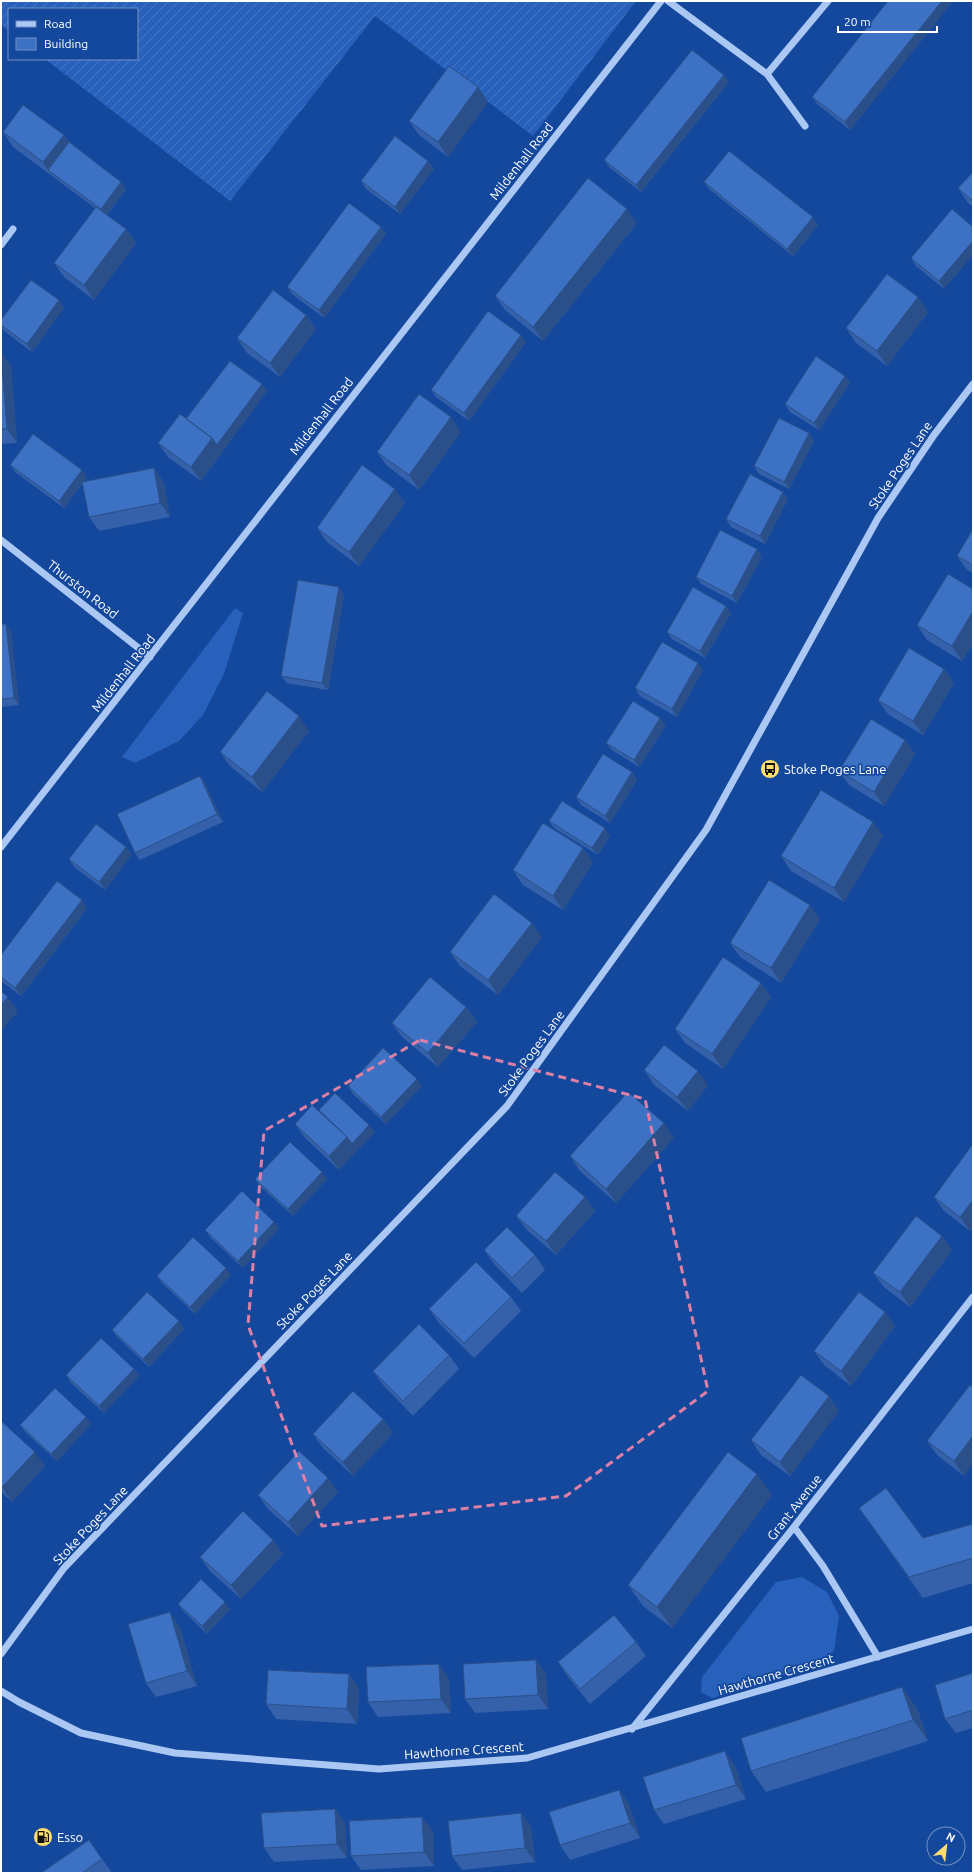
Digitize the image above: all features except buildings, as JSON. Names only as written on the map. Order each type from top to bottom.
[{"type":"street","name":"Mildenhall Road","points":[[1,847],[150,658],[237,544],[661,1]]},
{"type":"street","points":[[668,1],[767,74],[805,126]]},
{"type":"street","points":[[767,74],[828,1]]},
{"type":"street","points":[[1,245],[13,229]]},
{"type":"street","name":"Stoke Poges Lane","points":[[1,1654],[64,1568],[508,1106],[706,830],[878,518],[934,435],[973,384]]},
{"type":"street","name":"Thurston Road","points":[[1,540],[150,658]]},
{"type":"street","name":"Grant Avenue","points":[[632,1729],[794,1527],[973,1297]]},
{"type":"street","points":[[794,1527],[823,1566],[878,1657]]},
{"type":"street","name":"Hawthorne Crescent","points":[[1,1691],[19,1702],[82,1733],[175,1753],[379,1769],[527,1758],[632,1729],[973,1629]]},
{"type":"highlighted area","points":[[420,1040],[645,1099],[708,1391],[566,1496],[322,1526],[248,1325],[264,1131]]},
{"type":"shaded area","points":[[1,1],[636,1],[533,136],[375,16],[230,201],[46,60],[138,60],[138,8],[8,8],[8,30],[1,25]]},
{"type":"shaded area","points":[[235,608],[243,613],[224,674],[203,715],[179,741],[135,763],[122,757]]},
{"type":"shaded area","points":[[802,1577],[827,1592],[839,1616],[834,1651],[811,1666],[712,1698],[701,1692],[702,1677],[776,1582]]},
{"type":"place","name":"Stoke Poges Lane","points":[[770,769]]},
{"type":"place","name":"Esso","points":[[43,1837]]}]
